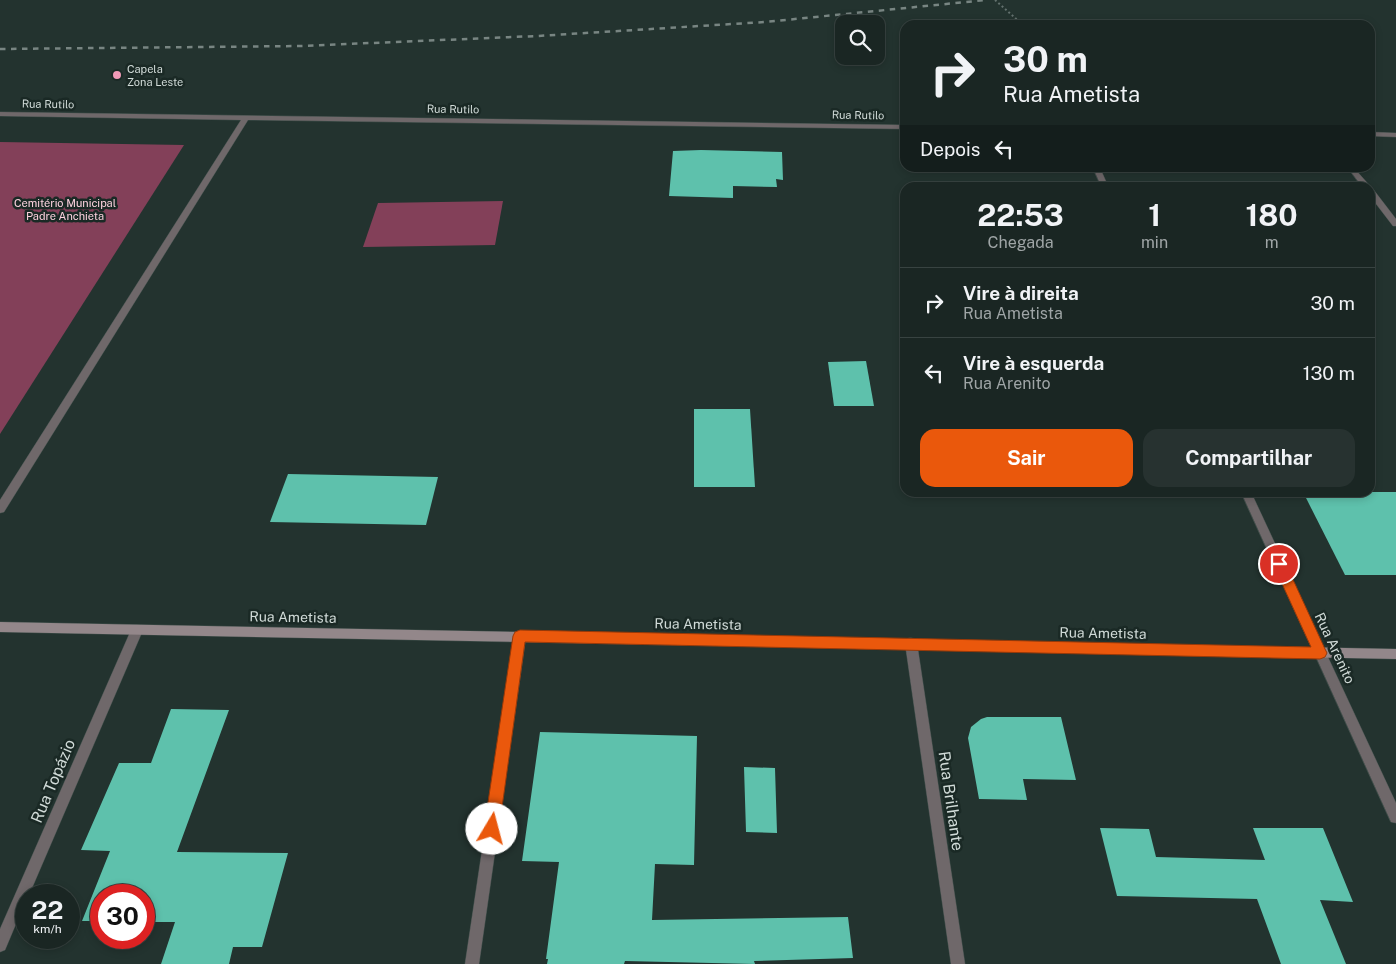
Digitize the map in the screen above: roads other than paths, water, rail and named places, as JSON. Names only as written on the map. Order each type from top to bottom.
[{"type":"street","name":"Rua Rutilo","points":[[0,114],[900,127]]},
{"type":"street","points":[[0,509],[246,117]]},
{"type":"street","points":[[1375,134],[1396,135]]},
{"type":"street","points":[[1354,172],[1362,182]]},
{"type":"street","points":[[1375,197],[1396,224]]},
{"type":"street","name":"Rua Arenito","points":[[1248,497],[1396,817]]},
{"type":"street","name":"Rua Ametista","points":[[0,627],[911,643],[1396,654]]},
{"type":"street","name":"Rua Topázio","points":[[0,945],[137,630]]},
{"type":"street","points":[[472,964],[520,636]]},
{"type":"street","name":"Rua Brilhante","points":[[911,643],[958,964]]},
{"type":"railway","points":[[0,49],[300,46],[537,36],[765,22],[986,0]]},
{"type":"place","name":"Capela Zona Leste","points":[[117,75]]},
{"type":"park label","name":"Cemitério Municipal Padre Anchieta","points":[[65,209]]}]
